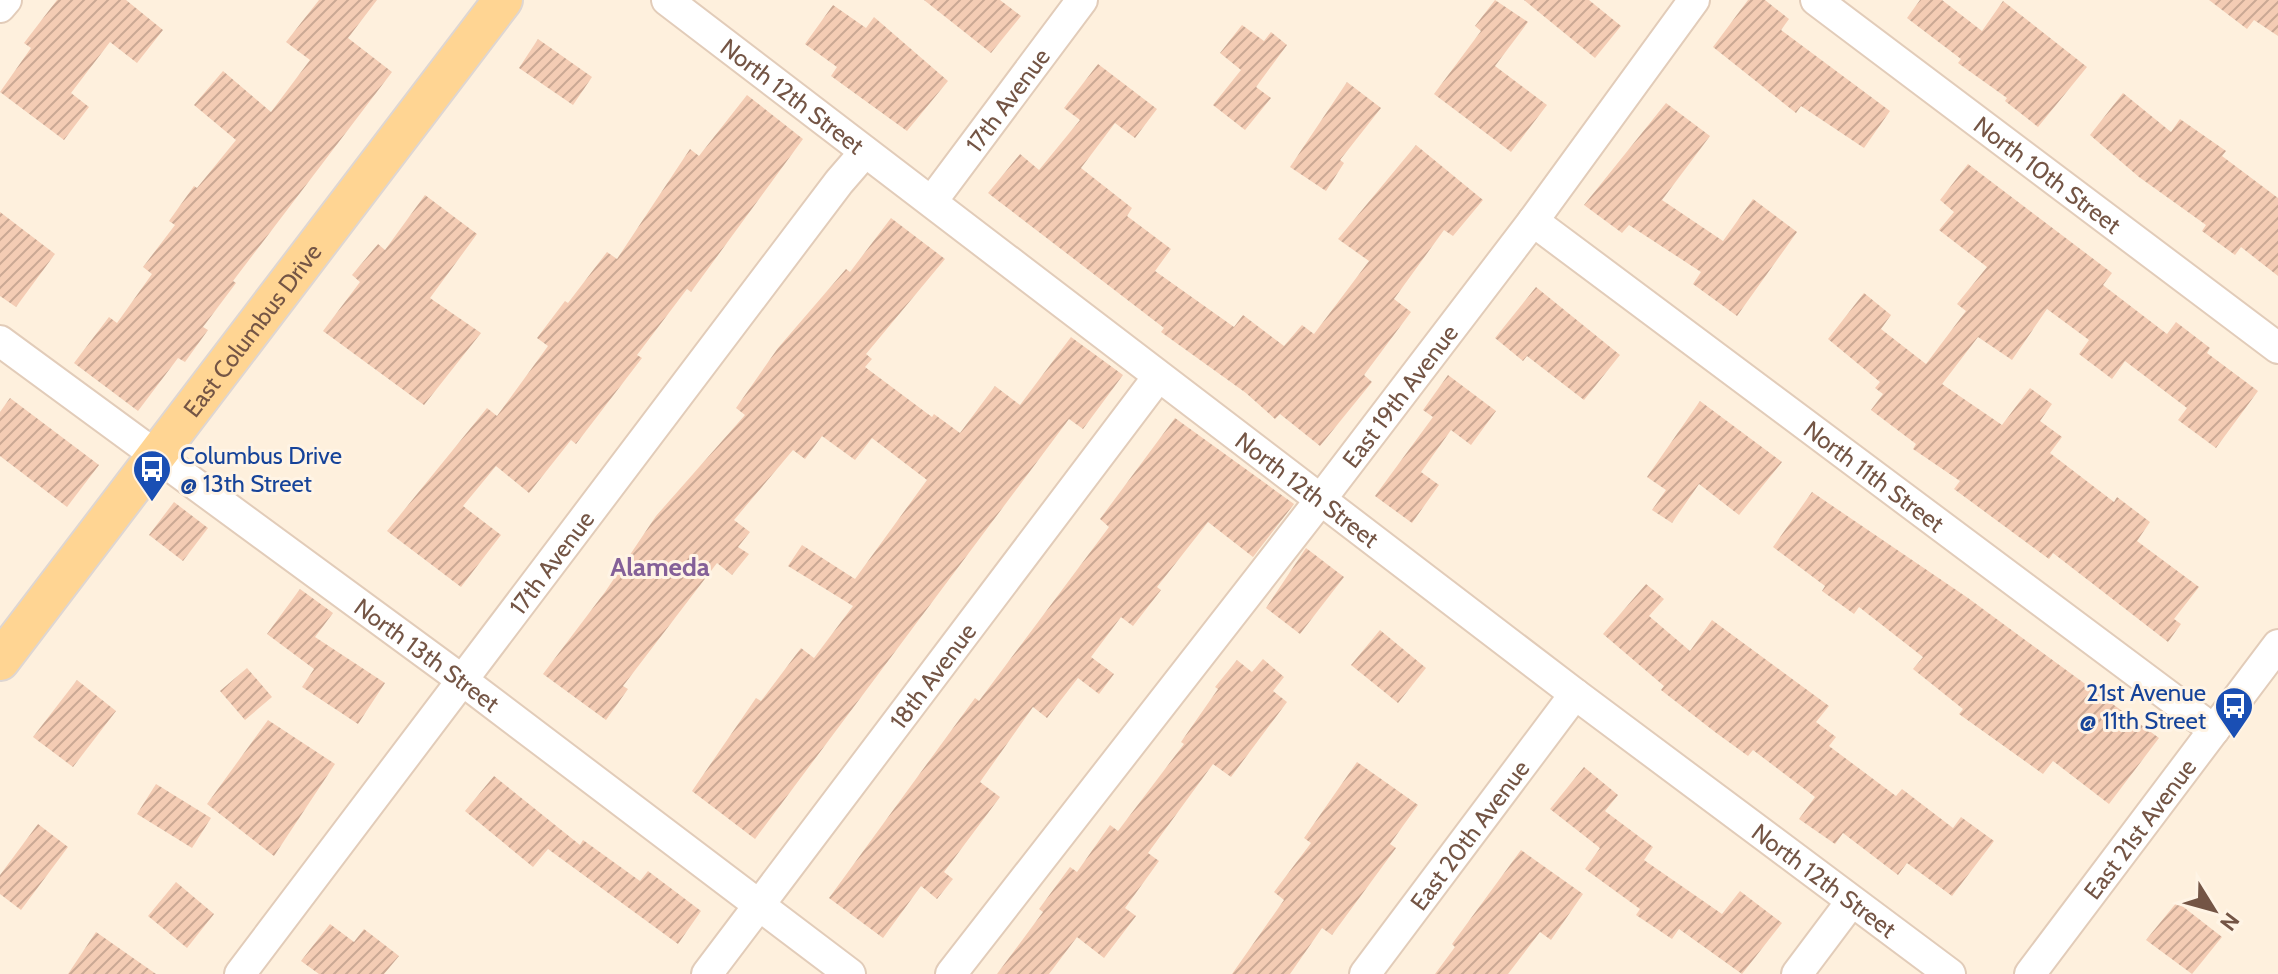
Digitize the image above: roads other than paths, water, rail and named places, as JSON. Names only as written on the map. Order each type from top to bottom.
[{"type":"main road","name":"East Columbus Drive","points":[[0,661],[503,0]]},
{"type":"street","points":[[0,7],[6,0]]},
{"type":"street","name":"North 12th Street","points":[[667,0],[1575,694],[1950,974]]},
{"type":"street","name":"17th Avenue","points":[[932,201],[1082,0]]},
{"type":"street","name":"East 19th Avenue","points":[[951,974],[1533,221],[1694,0]]},
{"type":"street","name":"North 10th Street","points":[[1816,0],[2278,348]]},
{"type":"street","name":"17th Avenue","points":[[240,974],[839,182],[865,152]]},
{"type":"street","name":"North 11th Street","points":[[1533,221],[2214,730]]},
{"type":"street","name":"North 13th Street","points":[[1,343],[462,680],[850,974]]},
{"type":"street","name":"18th Avenue","points":[[707,974],[1158,377]]},
{"type":"street","name":"East 21st Avenue","points":[[2030,974],[2278,645]]},
{"type":"street","name":"East 20th Avenue","points":[[1365,974],[1575,694]]},
{"type":"street","points":[[1797,974],[1851,902]]},
{"type":"place","name":"Columbus Drive @ 13th Street","points":[[152,503]]},
{"type":"place","name":"21st Avenue @ 11th Street","points":[[2234,740]]},
{"type":"district","name":"Alameda","points":[[660,567]]}]
